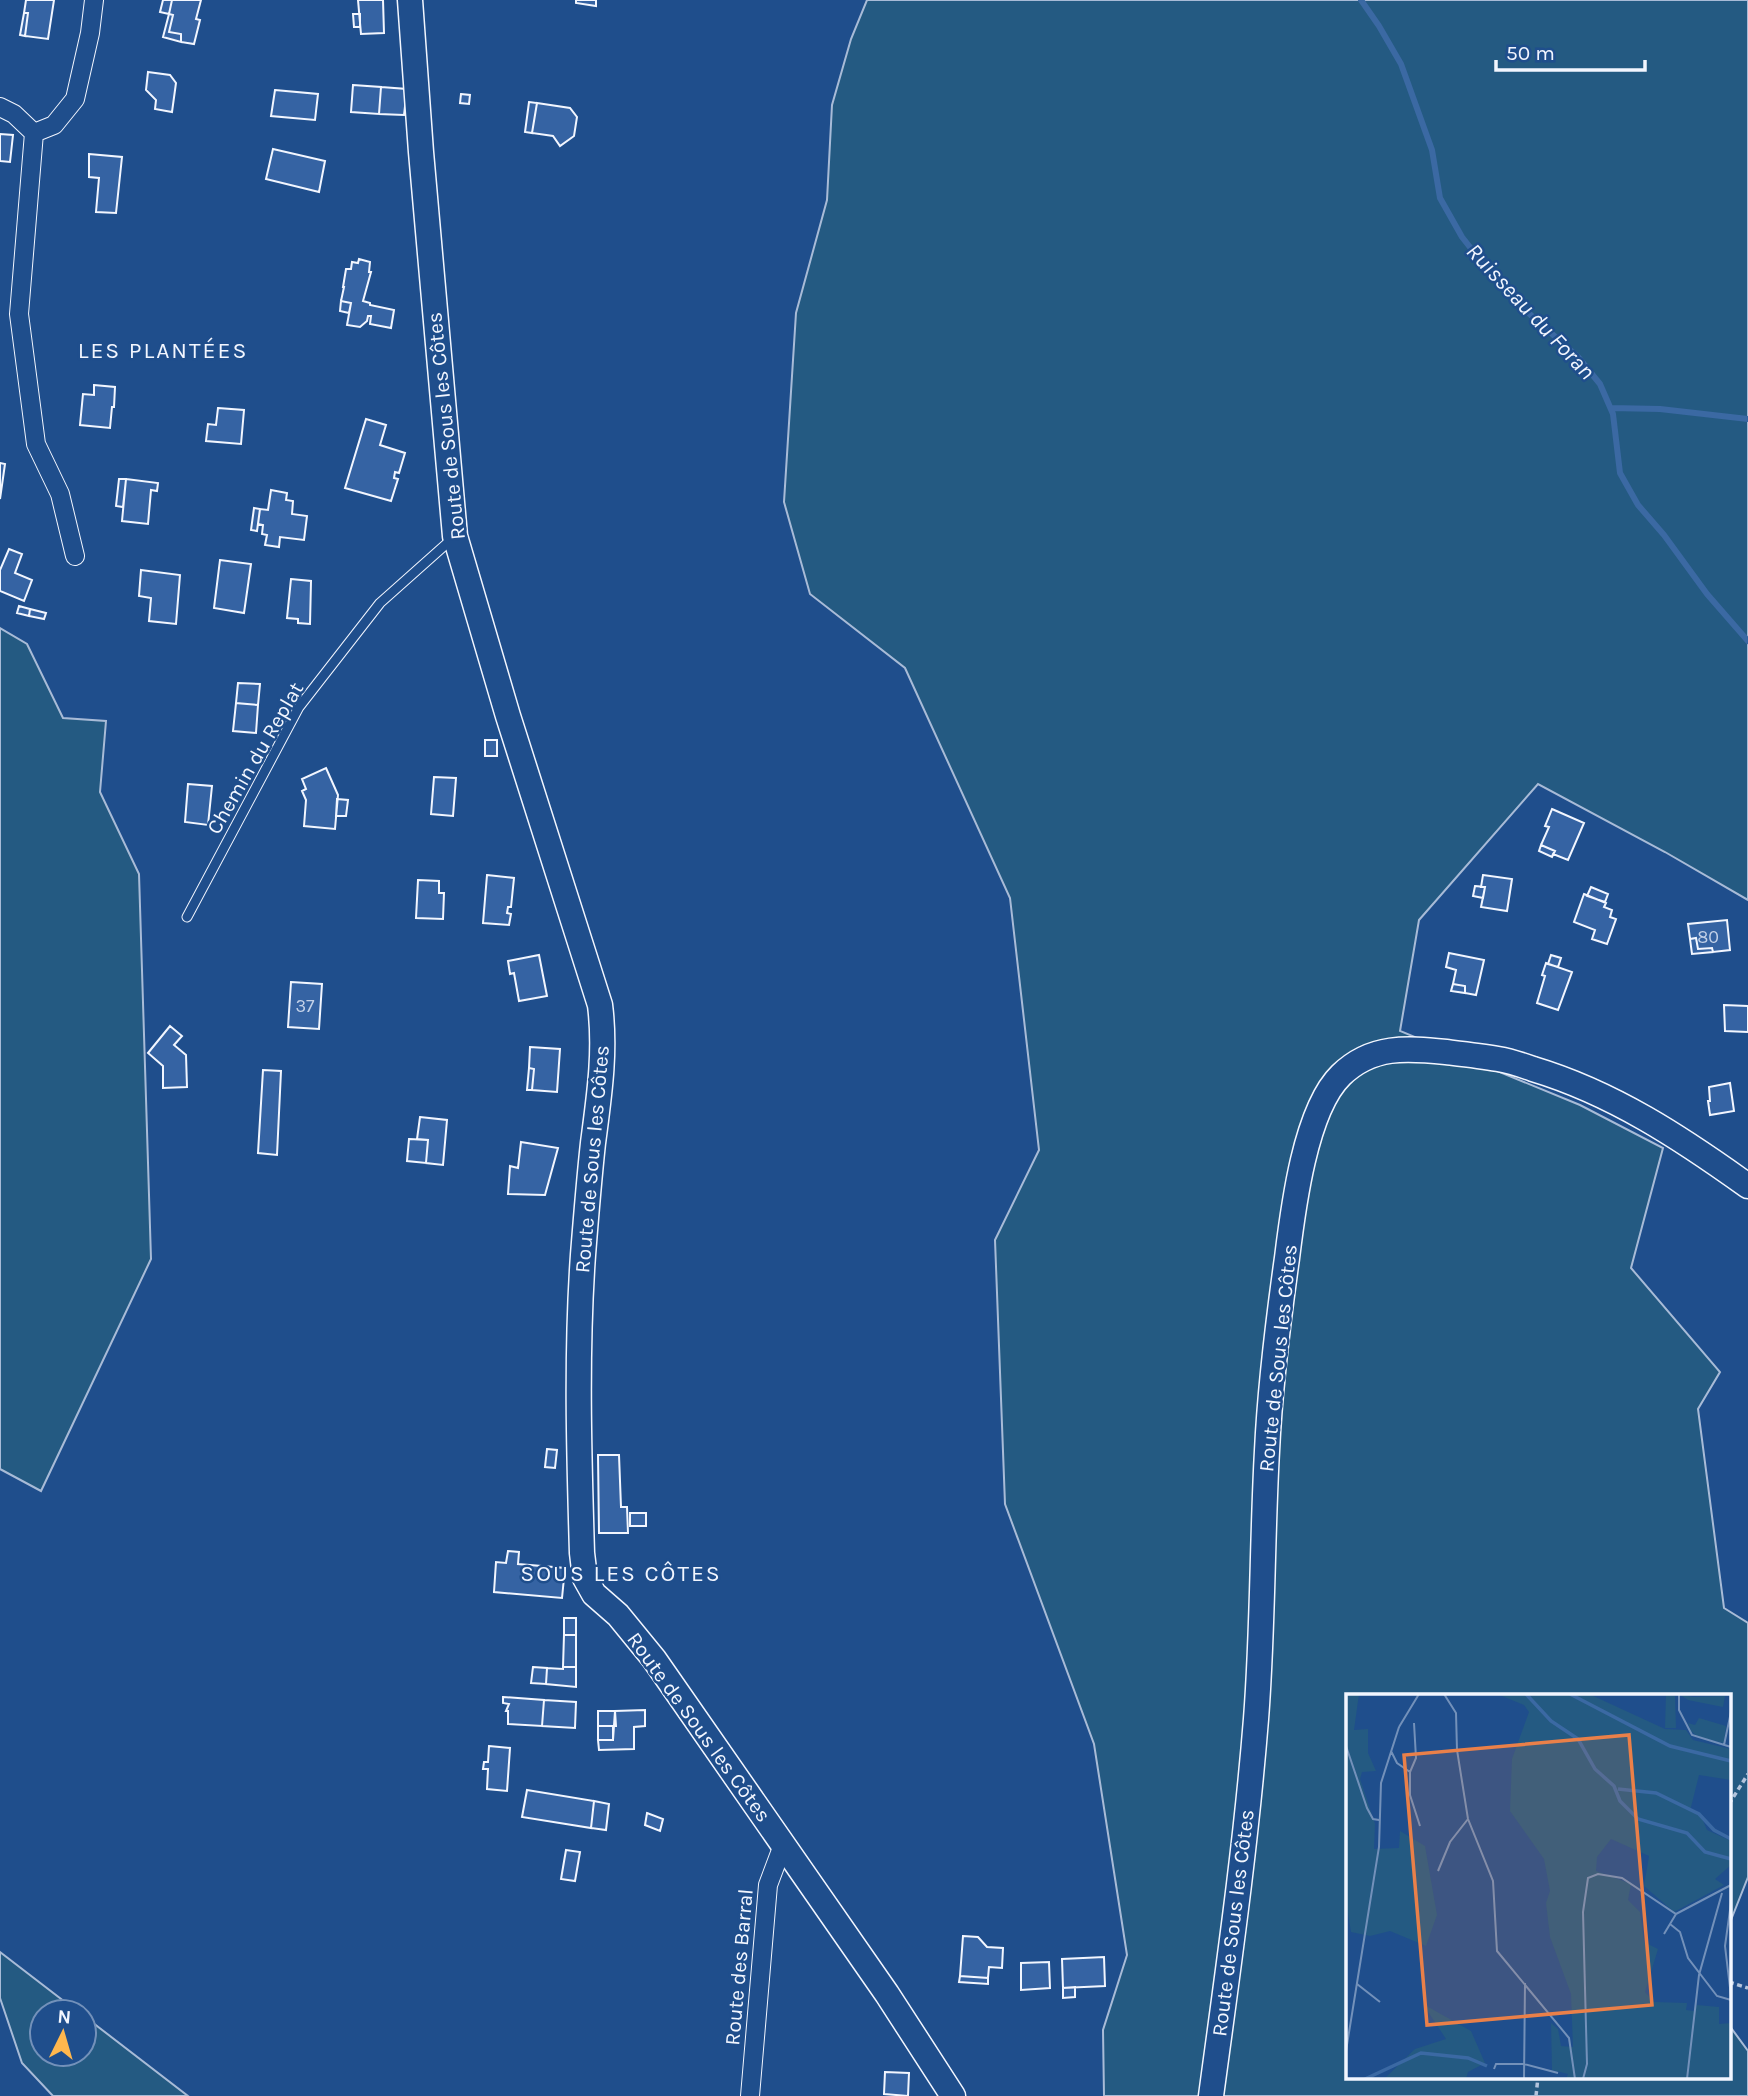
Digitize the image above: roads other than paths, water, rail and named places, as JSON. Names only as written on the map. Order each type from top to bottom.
[{"type":"street","points":[[34,132],[54,125],[75,99],[90,33],[94,0]]},
{"type":"street","name":"Route de Sous les Côtes","points":[[410,0],[454,537],[596,993],[603,1032],[603,1060],[582,1267],[579,1394],[581,1526],[585,1578],[594,1594],[618,1615],[654,1659],[887,1994],[953,2096]]},
{"type":"street","points":[[0,107],[14,114],[34,132]]},
{"type":"street","points":[[34,132],[19,314],[36,444],[60,494],[75,556]]},
{"type":"street","name":"Route de Sous les Côtes","points":[[1211,2096],[1240,1885],[1254,1739],[1267,1447],[1277,1331],[1292,1216],[1305,1154],[1314,1121],[1328,1093],[1340,1076],[1360,1061],[1384,1050],[1415,1049],[1500,1059],[1563,1078],[1602,1094],[1697,1149],[1748,1186]]},
{"type":"street","name":"Route des Barral","points":[[750,2096],[768,1885],[783,1845]]},
{"type":"lane","name":"Chemin du Replat","points":[[187,917],[299,707],[380,603],[454,537]]},
{"type":"waterway","name":"Ruisseau du Foran","points":[[1361,0],[1401,64],[1432,150],[1440,198],[1462,237],[1495,279],[1578,357],[1600,384],[1613,414],[1620,473],[1638,505],[1664,535],[1707,594],[1748,641]]},
{"type":"waterway","points":[[1611,408],[1660,409],[1748,419]]},
{"type":"district","name":"LES PLANTÉES","points":[[163,350]]},
{"type":"district","name":"SOUS LES CÔTES","points":[[621,1573]]}]
